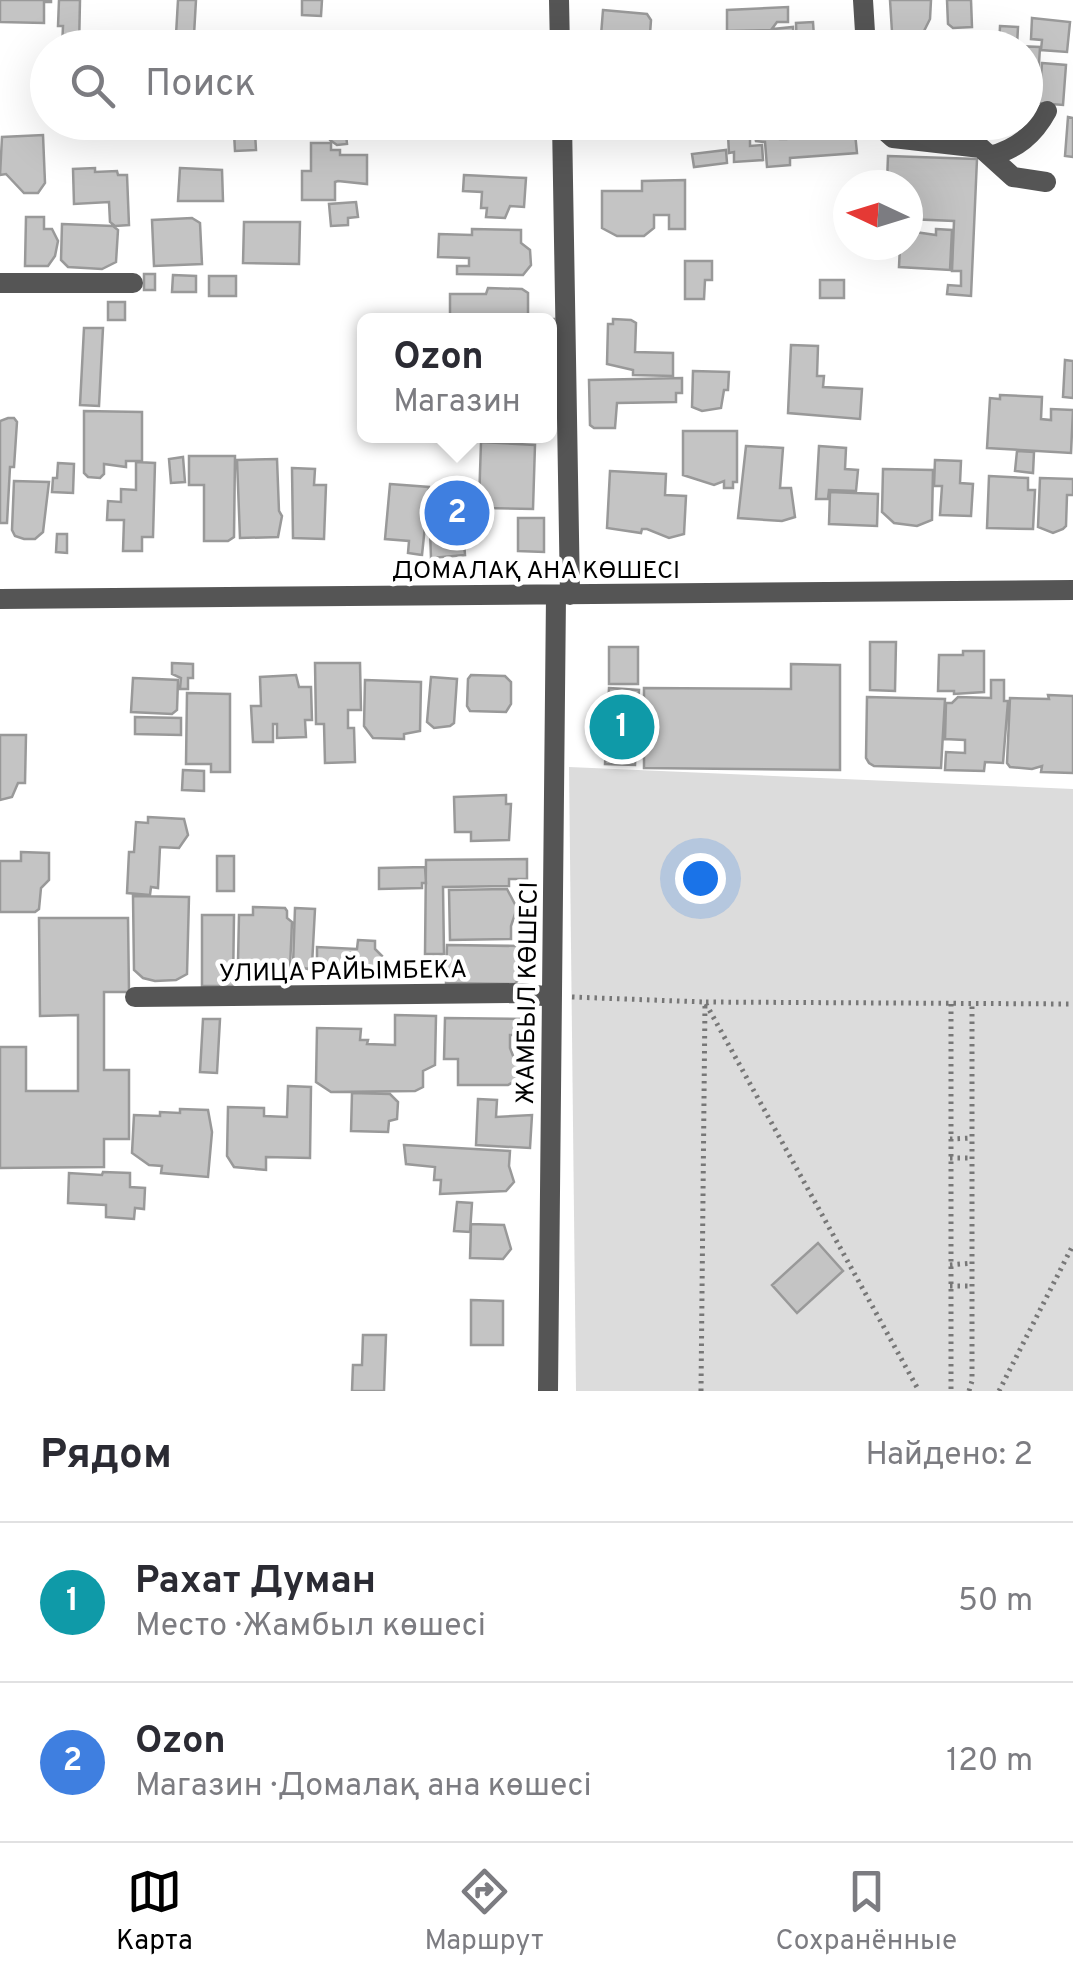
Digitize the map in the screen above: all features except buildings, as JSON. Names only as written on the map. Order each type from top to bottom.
[{"type":"street","points":[[559,0],[560,30]]},
{"type":"street","points":[[862,0],[864,30]]},
{"type":"street","points":[[1043,120],[1048,112]]},
{"type":"street","name":"ЖАМБЫЛ КӨШЕСІ","points":[[548,1391],[550,997],[563,595],[562,140]]},
{"type":"street","points":[[911,140],[981,148],[1014,177],[1046,182]]},
{"type":"street","points":[[990,156],[1024,140]]},
{"type":"street","points":[[0,283],[133,283]]},
{"type":"street","name":"ДОМАЛАҚ АНА КӨШЕСІ","points":[[0,599],[1073,590]]},
{"type":"street","name":"УЛИЦА РАЙЫМБЕКА","points":[[135,997],[522,993],[550,997]]},
{"type":"path","points":[[550,997],[1073,1004]]},
{"type":"path","points":[[702,1391],[705,1002]]},
{"type":"path","points":[[705,1002],[919,1391]]},
{"type":"path","points":[[969,1391],[972,1003]]},
{"type":"path","points":[[951,1004],[951,1391]]},
{"type":"path","points":[[950,1139],[972,1138]]},
{"type":"path","points":[[950,1158],[972,1158]]},
{"type":"path","points":[[999,1391],[1073,1246]]},
{"type":"path","points":[[950,1265],[972,1264]]},
{"type":"path","points":[[950,1286],[972,1286]]},
{"type":"shaded area","points":[[569,767],[1073,789],[1073,1391],[576,1391]]},
{"type":"place","name":"Ozon","points":[[457,513]]},
{"type":"place","name":"Рахат Думан","points":[[622,727]]}]
